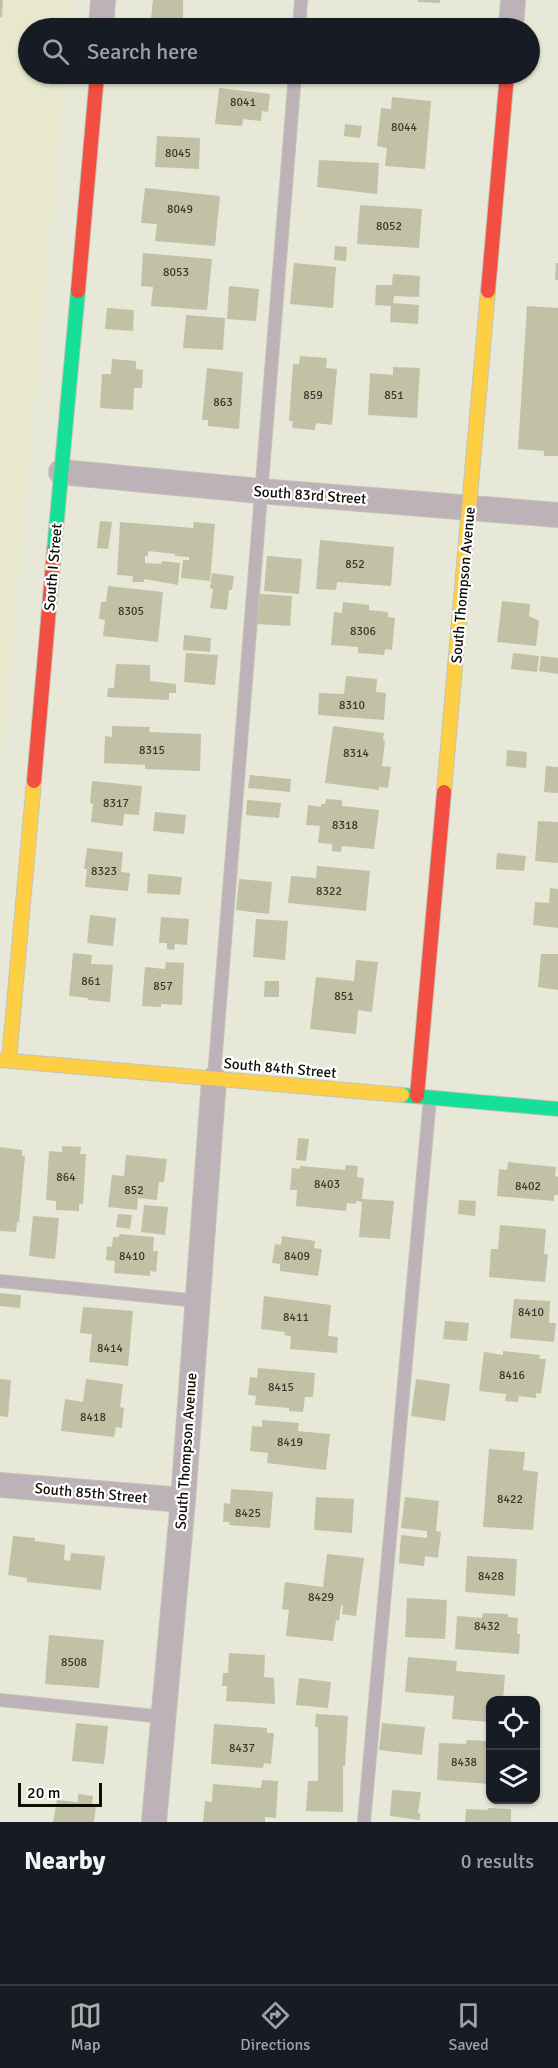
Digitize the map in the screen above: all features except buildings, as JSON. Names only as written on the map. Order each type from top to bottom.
[{"type":"street","points":[[102,18],[103,0]]},
{"type":"street","points":[[512,18],[513,0]]},
{"type":"street","name":"South I Street","points":[[4,1060],[96,84]]},
{"type":"street","name":"South Thompson Avenue","points":[[424,1097],[470,507],[506,84]]},
{"type":"street","name":"South 83rd Street","points":[[61,472],[260,492],[558,515]]},
{"type":"street","name":"South 84th Street","points":[[4,1060],[558,1109]]},
{"type":"street","name":"South Thompson Avenue","points":[[154,1822],[183,1500],[214,1079]]},
{"type":"street","name":"South 85th Street","points":[[0,1485],[183,1500]]},
{"type":"lane","points":[[300,18],[301,0]]},
{"type":"lane","points":[[214,1079],[294,84]]},
{"type":"lane","points":[[364,1822],[424,1097]]},
{"type":"lane","points":[[0,1281],[198,1300]]},
{"type":"lane","points":[[0,1700],[164,1717]]},
{"type":"shaded area","points":[[0,0],[71,0],[69,18],[18,18],[18,84],[63,84],[0,771]]},
{"type":"traffic: fast","points":[[54,551],[78,291]]},
{"type":"traffic: fast","points":[[402,1095],[558,1109]]},
{"type":"traffic: slow","points":[[444,792],[488,291]]},
{"type":"traffic: slow","points":[[9,1060],[34,781]]},
{"type":"traffic: slow","points":[[0,1060],[402,1095]]},
{"type":"traffic: jam","points":[[78,291],[96,84]]},
{"type":"traffic: jam","points":[[488,291],[506,84]]},
{"type":"traffic: jam","points":[[34,781],[54,551]]},
{"type":"traffic: jam","points":[[417,1096],[444,792]]}]
